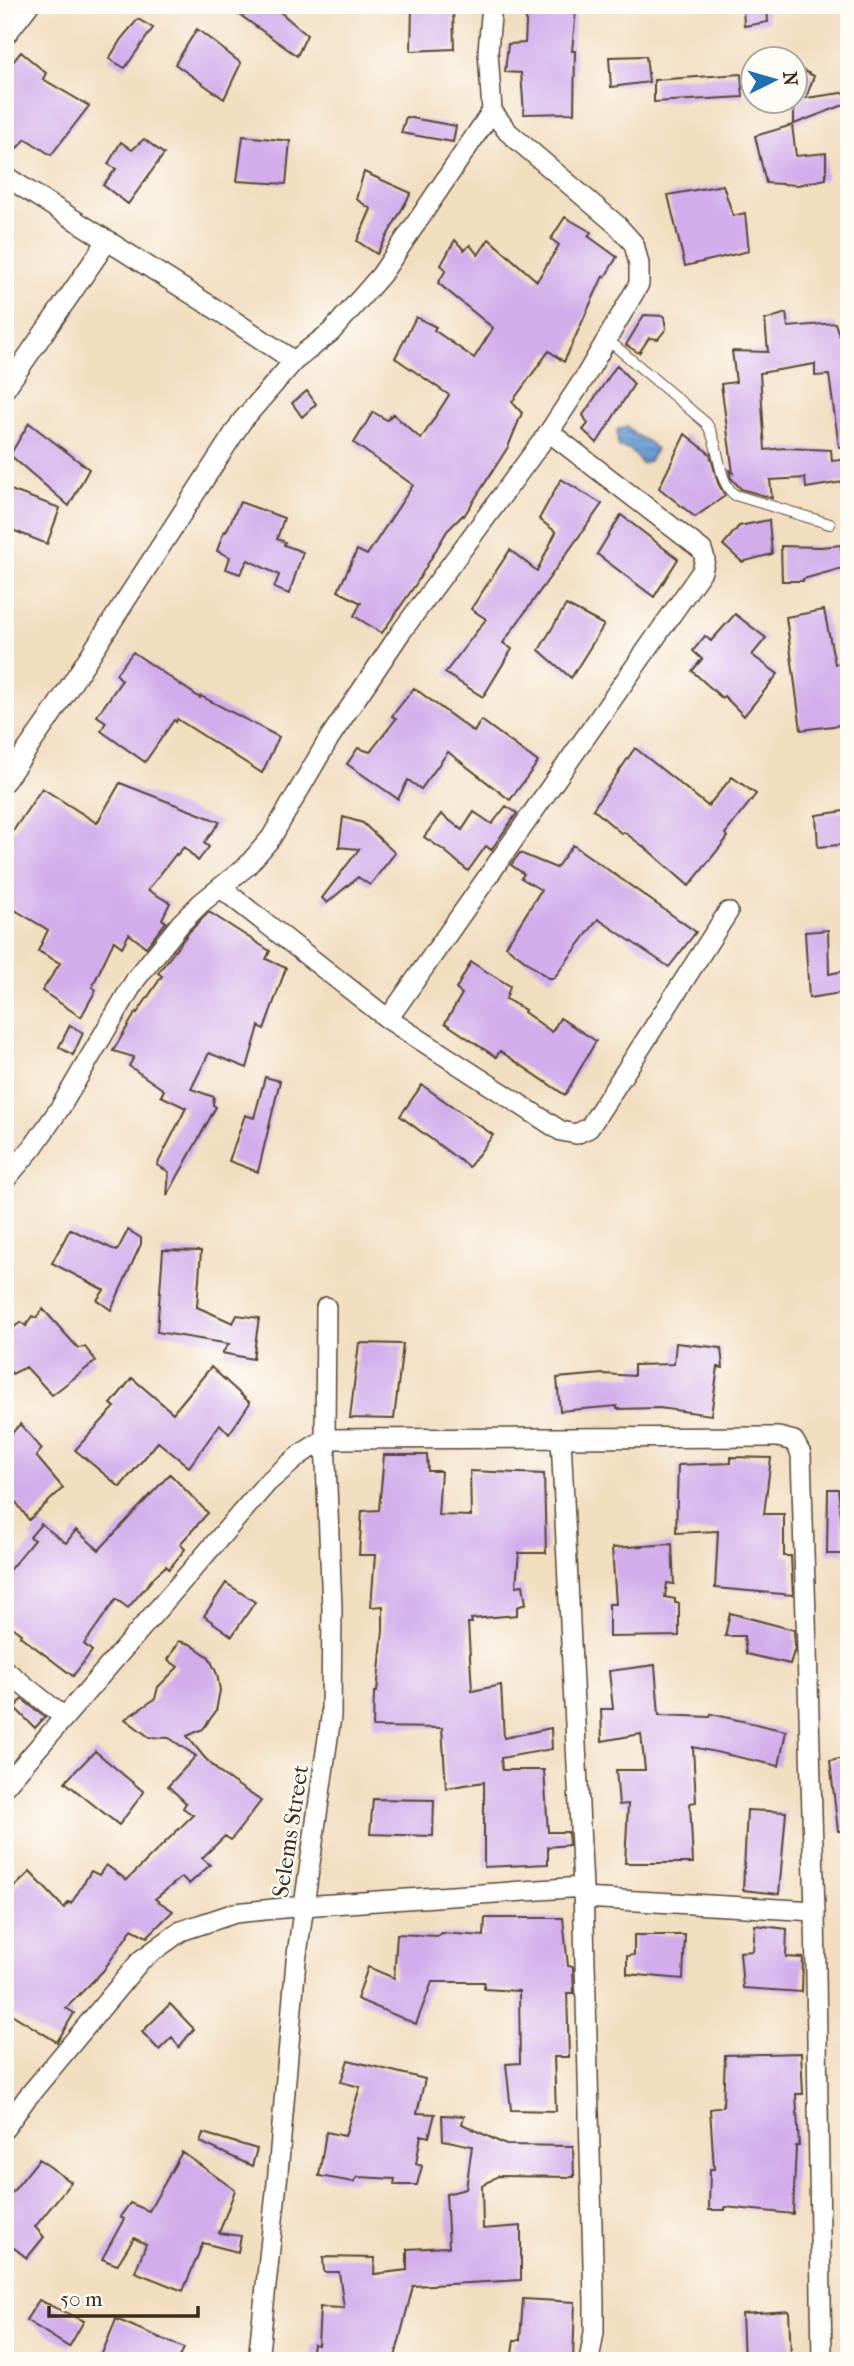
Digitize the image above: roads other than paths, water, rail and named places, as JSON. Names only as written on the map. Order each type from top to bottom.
[{"type":"street","points":[[5,32],[26,5]]},
{"type":"street","points":[[5,1180],[33,1147],[60,1108],[136,979],[181,923],[247,866],[271,838],[330,737],[401,632],[549,432],[608,340],[639,284],[639,264],[634,243],[617,225],[508,132],[492,111],[488,51],[492,5]]},
{"type":"street","points":[[5,781],[48,720],[242,421],[294,361],[331,332],[381,275],[492,111]]},
{"type":"street","points":[[5,176],[294,361]]},
{"type":"street","points":[[5,389],[108,240]]},
{"type":"street","points":[[388,1019],[702,571],[705,559],[702,550],[549,432]]},
{"type":"street","points":[[221,887],[388,1019],[561,1131],[576,1134],[589,1128],[729,912]]},
{"type":"street","name":"Selems Street","points":[[258,2361],[278,2173],[296,1961],[331,1717],[332,1607],[325,1439],[326,1307]]},
{"type":"street","points":[[5,1786],[267,1483],[301,1454],[325,1439],[778,1437],[794,1441],[801,1454],[815,1911],[822,2361]]},
{"type":"street","points":[[561,1439],[583,1893],[594,2301],[594,2332],[589,2361]]},
{"type":"street","points":[[5,1670],[64,1717]]},
{"type":"street","points":[[5,2128],[141,1960],[181,1931],[235,1913],[303,1906],[583,1893],[815,1911]]},
{"type":"lane","points":[[608,340],[706,423],[716,444],[728,490],[735,495],[830,524]]},
{"type":"water","points":[[627,427],[656,449],[649,461],[642,464],[631,450],[618,446],[617,430]]}]
